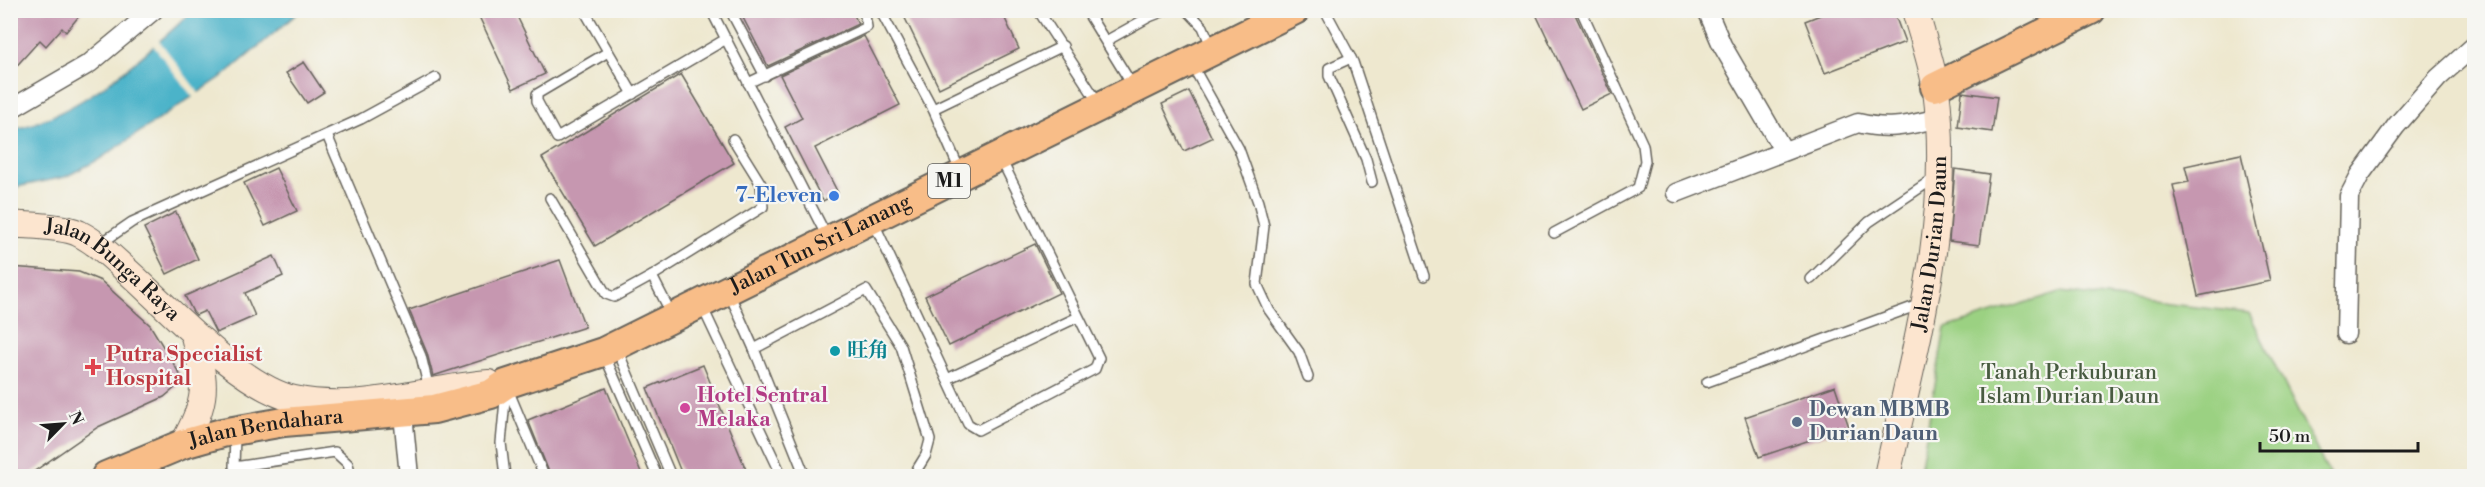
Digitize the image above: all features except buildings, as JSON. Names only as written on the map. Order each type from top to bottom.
[{"type":"main road","name":"Jalan Tun Sri Lanang","points":[[432,401],[491,394],[506,384],[609,349],[1295,10]]},
{"type":"main road","points":[[1935,87],[2091,10]]},
{"type":"main road","name":"Jalan Bendahara","points":[[106,477],[183,444],[235,430],[432,401]]},
{"type":"street","points":[[10,106],[16,106],[90,63],[154,10]]},
{"type":"street","points":[[1707,10],[1722,45],[1783,150]]},
{"type":"street","name":"Jalan Durian Daun","points":[[1887,477],[1924,303],[1936,230],[1940,174],[1939,118],[1935,87],[1915,10]]},
{"type":"street","points":[[2346,334],[2349,196],[2360,175],[2396,126],[2438,78],[2475,46]]},
{"type":"street","points":[[1676,193],[1858,123],[1880,129],[1939,118]]},
{"type":"street","name":"Jalan Bunga Raya","points":[[10,224],[76,232],[98,245],[175,314],[194,336],[250,377],[272,390],[294,399],[402,406]]},
{"type":"street","points":[[183,444],[197,419],[204,399],[204,378],[194,336]]},
{"type":"street","points":[[402,406],[409,477]]},
{"type":"lane","points":[[584,10],[633,94]]},
{"type":"lane","points":[[711,10],[828,239]]},
{"type":"lane","points":[[730,10],[765,76]]},
{"type":"lane","points":[[748,83],[867,27],[864,10]]},
{"type":"lane","points":[[880,10],[933,109],[962,175]]},
{"type":"lane","points":[[1038,10],[1101,107]]},
{"type":"lane","points":[[1086,10],[1135,90]]},
{"type":"lane","points":[[1106,41],[1148,14],[1167,10]]},
{"type":"lane","points":[[1187,10],[1203,27],[1202,57],[1258,202],[1264,226],[1257,284],[1269,310],[1299,352],[1308,377]]},
{"type":"lane","points":[[1325,10],[1351,58],[1424,276]]},
{"type":"lane","points":[[1554,233],[1638,188],[1645,161],[1643,146],[1581,10]]},
{"type":"lane","points":[[608,52],[537,94],[537,101],[557,138],[726,39]]},
{"type":"lane","points":[[933,109],[1063,46]]},
{"type":"lane","points":[[1351,58],[1329,68],[1329,76],[1366,159],[1372,182]]},
{"type":"lane","points":[[98,245],[132,222],[327,135],[436,78]]},
{"type":"lane","points":[[327,135],[421,356],[432,401]]},
{"type":"lane","points":[[550,198],[606,294],[614,297],[763,207],[761,184],[733,139]]},
{"type":"lane","points":[[871,218],[968,424],[978,430],[1095,369],[1099,358],[1000,156]]},
{"type":"lane","points":[[1811,279],[1869,222],[1940,174]]},
{"type":"lane","points":[[652,276],[673,318]]},
{"type":"lane","points":[[754,349],[866,290],[901,346],[930,440],[926,455],[913,477]]},
{"type":"lane","points":[[728,291],[754,349],[805,477]]},
{"type":"lane","points":[[1707,382],[1924,303]]},
{"type":"lane","points":[[701,304],[782,477]]},
{"type":"lane","points":[[946,379],[1078,317]]},
{"type":"lane","points":[[609,349],[657,477]]},
{"type":"lane","points":[[609,349],[671,477]]},
{"type":"lane","points":[[505,477],[501,443],[506,384]]},
{"type":"lane","points":[[506,384],[544,477]]},
{"type":"lane","points":[[235,430],[234,472],[335,452],[348,464],[351,477]]},
{"type":"green space","name":"Tanah Perkuburan Islam Durian Daun","points":[[2060,292],[2249,313],[2330,476],[1919,476],[1945,328]]},
{"type":"water","points":[[193,11],[300,11],[226,74],[98,160],[65,177],[11,188],[11,130],[37,123],[86,98],[131,65]]},
{"type":"pier","points":[[158,39],[201,96],[195,100],[152,44]]},
{"type":"place","name":"7-Eleven","points":[[834,196]]},
{"type":"place","name":"旺角","points":[[835,351]]},
{"type":"place","name":"Putra Specialist Hospital","points":[[93,367]]},
{"type":"place","name":"Hotel Sentral Melaka","points":[[685,408]]},
{"type":"place","name":"Dewan MBMB Durian Daun","points":[[1797,422]]}]
